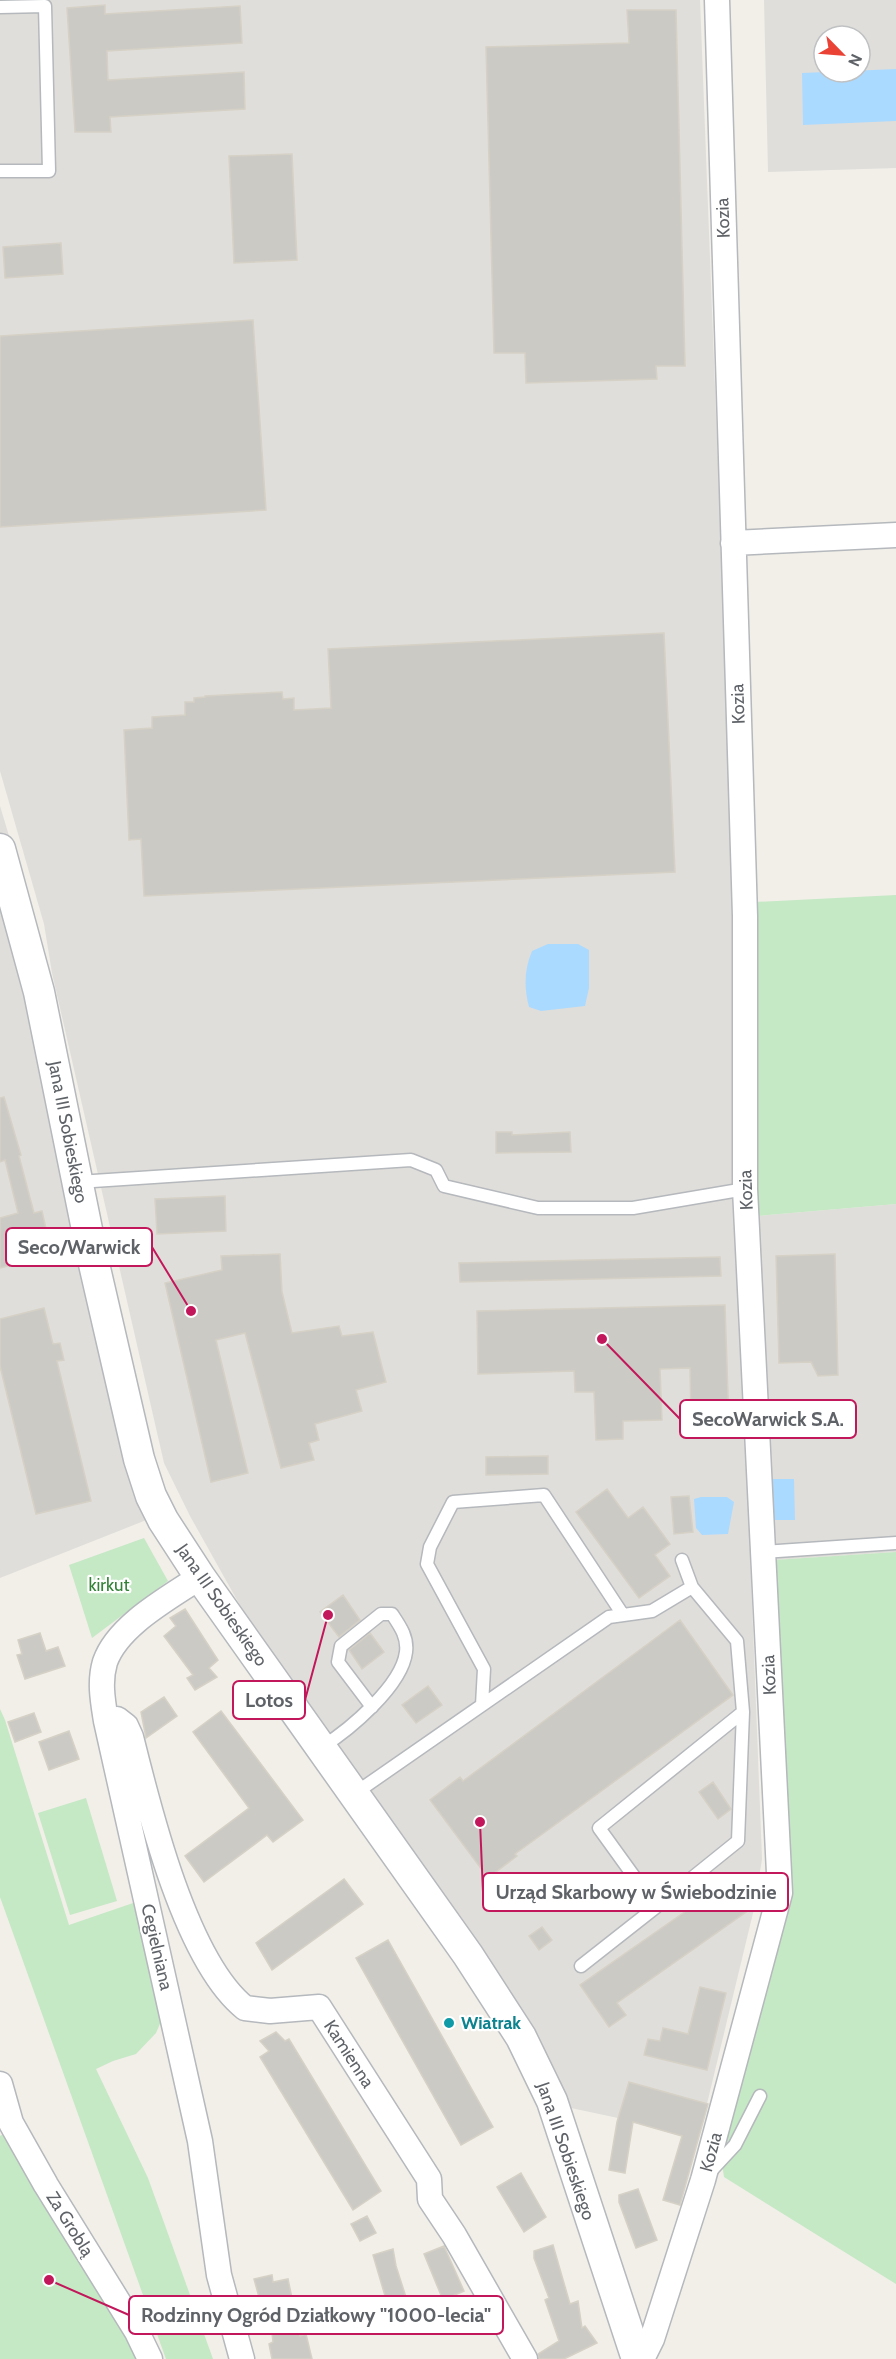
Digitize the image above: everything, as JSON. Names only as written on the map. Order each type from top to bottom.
[{"type":"street","name":"Kozia","points":[[642,2359],[652,2339],[703,2180],[780,1893],[745,1189],[745,916],[717,0]]},
{"type":"street","points":[[733,543],[896,535]]},
{"type":"street","name":"Jana III Sobieskiego","points":[[0,849],[39,992],[120,1384],[151,1496],[163,1520],[200,1577],[468,1955],[521,2037],[552,2101],[637,2359]]},
{"type":"street","name":"Cegielniana","points":[[200,1577],[128,1630],[105,1661],[101,1686],[106,1721],[200,2141],[219,2275],[242,2359]]},
{"type":"street","name":"Kamienna","points":[[106,1721],[117,1719],[126,1726],[131,1737],[168,1871],[195,1935],[226,1989],[245,2008],[270,2011],[319,2007],[429,2179],[430,2199],[454,2235],[525,2359]]},
{"type":"street","name":"Za Groblą","points":[[0,2084],[12,2122],[23,2143],[150,2359]]},
{"type":"lane","points":[[0,7],[45,6],[49,171],[0,171]]},
{"type":"lane","points":[[78,1182],[411,1160],[436,1170],[444,1186],[538,1208],[633,1208],[745,1189]]},
{"type":"lane","points":[[482,1705],[484,1669],[427,1564],[430,1546],[453,1503],[544,1495],[623,1615]]},
{"type":"lane","points":[[763,1552],[896,1543]]},
{"type":"lane","points":[[581,1966],[738,1841],[743,1712],[737,1641],[692,1587],[682,1560]]},
{"type":"lane","points":[[354,1794],[609,1617],[652,1611],[692,1587]]},
{"type":"lane","points":[[322,1747],[340,1736],[372,1707],[396,1678],[406,1653],[405,1634],[392,1614],[381,1614],[340,1646],[338,1662],[372,1707]]},
{"type":"lane","points":[[656,1907],[599,1828],[743,1712]]},
{"type":"lane","points":[[703,2180],[735,2145],[760,2096]]},
{"type":"shaded area","points":[[0,0],[700,0],[735,904],[740,1295],[762,1859],[754,1909],[698,2141],[618,2118],[571,2108],[530,2034],[251,1625],[190,1516],[164,1463],[52,973],[44,924],[0,771]]},
{"type":"shaded area","points":[[764,0],[896,0],[896,168],[768,172]]},
{"type":"shaded area","points":[[0,806],[39,935],[74,1172],[154,1517],[0,1578]]},
{"type":"shaded area","points":[[896,1204],[896,1552],[774,1560],[757,1216]]},
{"type":"green space","points":[[896,895],[896,1204],[757,1216],[755,902]]},
{"type":"green space","name":"kirkut","points":[[144,1538],[168,1581],[92,1638],[69,1565]]},
{"type":"green space","points":[[896,1552],[896,2284],[724,2177],[720,2150],[785,1889],[774,1560]]},
{"type":"green space","points":[[0,1709],[69,1925],[136,1902],[165,2012],[156,2033],[136,2054],[96,2069],[148,2178],[213,2359],[166,2359],[0,1897]]},
{"type":"green space","points":[[86,1798],[117,1901],[70,1915],[38,1813]]},
{"type":"green space","points":[[8,2131],[143,2359],[0,2359],[0,2136]]},
{"type":"water","points":[[896,69],[896,121],[803,125],[802,73],[812,73],[812,84],[872,84],[872,70]]},
{"type":"water","points":[[548,944],[578,944],[589,950],[589,988],[585,1006],[541,1011],[529,1007],[526,979],[529,958],[532,951]]},
{"type":"water","points":[[772,1479],[794,1479],[795,1520],[773,1520]]},
{"type":"water","points":[[727,1497],[734,1502],[728,1534],[702,1535],[696,1528],[694,1499]]},
{"type":"building","points":[[105,5],[105,14],[240,6],[242,43],[107,51],[108,80],[244,72],[245,109],[110,117],[111,132],[75,132],[67,8]]},
{"type":"building","points":[[627,10],[676,10],[685,366],[656,366],[657,379],[526,383],[525,353],[494,353],[486,47],[629,43]]},
{"type":"building","points":[[292,154],[297,260],[234,263],[229,156]]},
{"type":"building","points":[[61,243],[63,274],[5,278],[3,247]]},
{"type":"building","points":[[253,320],[266,510],[0,527],[0,336]]},
{"type":"building","points":[[664,633],[675,872],[144,896],[141,839],[129,840],[124,730],[152,728],[152,717],[185,715],[185,702],[194,702],[194,698],[205,696],[282,692],[283,699],[294,698],[294,710],[331,708],[328,649]]},
{"type":"building","points":[[4,1097],[21,1155],[19,1156],[34,1213],[42,1211],[52,1255],[0,1268],[0,1218],[18,1213],[5,1160],[0,1162],[0,1098]]},
{"type":"building","points":[[496,1132],[512,1132],[512,1135],[570,1132],[571,1152],[496,1153]]},
{"type":"building","points":[[225,1196],[226,1231],[157,1234],[155,1199]]},
{"type":"building","points":[[280,1254],[282,1292],[292,1333],[339,1326],[342,1336],[373,1332],[386,1382],[356,1390],[362,1411],[315,1424],[319,1440],[309,1443],[314,1460],[281,1468],[245,1333],[216,1340],[248,1473],[211,1482],[165,1283],[222,1270],[221,1256]]},
{"type":"building","points":[[835,1254],[838,1375],[818,1376],[811,1362],[779,1363],[776,1256]]},
{"type":"building","points":[[720,1257],[721,1276],[460,1282],[459,1263]]},
{"type":"building","points":[[725,1305],[729,1425],[691,1426],[690,1368],[660,1369],[662,1420],[623,1421],[623,1439],[596,1440],[594,1392],[575,1392],[574,1371],[478,1374],[477,1311]]},
{"type":"building","points":[[44,1308],[53,1344],[60,1343],[64,1360],[57,1361],[91,1501],[36,1514],[0,1366],[0,1319]]},
{"type":"building","points":[[548,1456],[548,1474],[486,1475],[486,1457]]},
{"type":"building","points":[[607,1489],[628,1518],[643,1507],[670,1544],[655,1555],[670,1576],[639,1598],[576,1512]]},
{"type":"building","points":[[689,1496],[693,1532],[674,1534],[671,1497]]},
{"type":"building","points":[[343,1595],[360,1620],[339,1637],[320,1612]]},
{"type":"building","points":[[185,1609],[218,1660],[209,1668],[217,1677],[195,1690],[187,1678],[193,1675],[164,1636],[176,1626],[170,1618]]},
{"type":"building","points":[[680,1620],[733,1695],[515,1854],[517,1856],[488,1878],[430,1800],[460,1777],[463,1781]]},
{"type":"building","points":[[40,1633],[46,1651],[58,1647],[65,1666],[25,1679],[17,1655],[22,1654],[18,1640]]},
{"type":"building","points":[[370,1633],[384,1652],[362,1669],[349,1650]]},
{"type":"building","points":[[428,1686],[442,1705],[416,1723],[402,1705]]},
{"type":"building","points":[[164,1697],[177,1716],[146,1738],[141,1712]]},
{"type":"building","points":[[221,1711],[303,1820],[273,1842],[267,1835],[204,1882],[185,1856],[249,1808],[193,1732]]},
{"type":"building","points":[[34,1713],[41,1732],[15,1742],[8,1722]]},
{"type":"building","points":[[69,1731],[79,1759],[49,1770],[39,1742]]},
{"type":"building","points":[[713,1782],[731,1809],[718,1819],[699,1792]]},
{"type":"building","points":[[344,1879],[363,1904],[272,1970],[256,1943]]},
{"type":"building","points":[[729,1881],[749,1910],[617,2003],[626,2015],[609,2027],[580,1985]]},
{"type":"building","points":[[542,1927],[552,1940],[539,1950],[529,1936]]},
{"type":"building","points":[[388,1940],[493,2127],[461,2145],[356,1958]]},
{"type":"building","points":[[700,1987],[726,1993],[707,2070],[644,2055],[648,2039],[660,2041],[663,2028],[688,2034]]},
{"type":"building","points":[[276,2032],[285,2041],[289,2039],[381,2191],[353,2210],[260,2057],[269,2051],[260,2041]]},
{"type":"building","points":[[629,2082],[708,2104],[680,2205],[663,2200],[682,2136],[633,2122],[625,2173],[609,2170],[617,2122]]},
{"type":"building","points":[[521,2173],[546,2217],[524,2232],[497,2187]]},
{"type":"building","points":[[638,2189],[657,2240],[636,2248],[619,2202],[619,2195]]},
{"type":"building","points":[[367,2216],[376,2233],[360,2241],[351,2224]]},
{"type":"building","points":[[553,2245],[570,2304],[578,2301],[582,2328],[585,2326],[597,2343],[564,2359],[539,2359],[538,2354],[559,2341],[545,2300],[549,2298],[534,2258],[534,2251]]},
{"type":"building","points":[[444,2246],[464,2291],[443,2300],[424,2254]]},
{"type":"building","points":[[393,2249],[413,2319],[383,2327],[375,2312],[388,2306],[373,2255]]},
{"type":"building","points":[[272,2275],[273,2282],[288,2279],[293,2303],[286,2306],[300,2336],[306,2334],[312,2359],[272,2359],[269,2344],[273,2342],[269,2307],[262,2308],[254,2279]]},
{"type":"place","name":"Seco/Warwick","points":[[191,1311]]},
{"type":"place","name":"SecoWarwick S.A.","points":[[602,1339]]},
{"type":"place","name":"Lotos","points":[[328,1615]]},
{"type":"place","name":"Urząd Skarbowy w Świebodzinie","points":[[480,1822]]},
{"type":"place","name":"Wiatrak","points":[[449,2023]]},
{"type":"place","name":"Rodzinny Ogród Działkowy \"1000-lecia\"","points":[[49,2280]]}]
